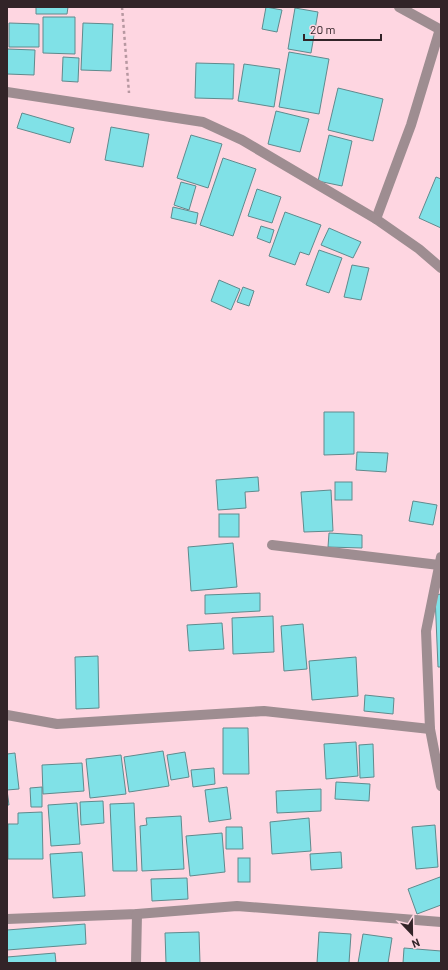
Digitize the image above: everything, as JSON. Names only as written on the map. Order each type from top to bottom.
[{"type":"street","points":[[376,219],[411,125],[441,30],[399,7]]},
{"type":"street","points":[[7,92],[204,122],[242,140],[376,219],[419,249],[441,268]]},
{"type":"street","points":[[272,545],[440,561],[438,583],[426,631],[430,729],[441,786]]},
{"type":"street","points":[[7,715],[57,724],[264,711],[430,729]]},
{"type":"street","points":[[7,919],[137,914],[236,906],[441,922]]},
{"type":"street","points":[[136,963],[137,914]]},
{"type":"path","points":[[122,7],[131,111]]},
{"type":"building","points":[[36,7],[68,7],[67,14],[36,14]]},
{"type":"building","points":[[266,7],[282,10],[277,32],[262,29]]},
{"type":"building","points":[[295,8],[318,12],[311,53],[288,49]]},
{"type":"building","points":[[43,17],[75,17],[75,54],[43,53]]},
{"type":"building","points":[[9,23],[39,24],[39,47],[9,47]]},
{"type":"building","points":[[83,23],[113,24],[111,71],[81,70]]},
{"type":"building","points":[[7,49],[35,50],[34,75],[7,74]]},
{"type":"building","points":[[289,52],[329,59],[319,114],[279,107]]},
{"type":"building","points":[[63,57],[79,58],[78,82],[62,81]]},
{"type":"building","points":[[196,63],[234,64],[233,99],[195,98]]},
{"type":"building","points":[[244,64],[280,69],[274,107],[238,101]]},
{"type":"building","points":[[338,88],[383,99],[373,141],[328,130]]},
{"type":"building","points":[[276,111],[309,119],[300,152],[268,144]]},
{"type":"building","points":[[22,113],[74,128],[70,143],[17,128]]},
{"type":"building","points":[[111,127],[149,134],[143,167],[105,160]]},
{"type":"building","points":[[191,135],[222,144],[208,188],[177,178]]},
{"type":"building","points":[[329,135],[352,141],[342,186],[318,181]]},
{"type":"building","points":[[223,158],[256,169],[233,236],[200,225]]},
{"type":"building","points":[[436,177],[441,179],[441,228],[419,218]]},
{"type":"building","points":[[181,182],[196,186],[189,210],[174,205]]},
{"type":"building","points":[[257,189],[281,197],[272,223],[248,216]]},
{"type":"building","points":[[173,207],[198,213],[196,224],[171,218]]},
{"type":"building","points":[[285,212],[321,225],[309,255],[300,252],[295,265],[269,256]]},
{"type":"building","points":[[261,226],[274,230],[270,243],[257,238]]},
{"type":"building","points":[[329,228],[361,242],[353,258],[321,245]]},
{"type":"building","points":[[319,250],[342,258],[329,293],[306,285]]},
{"type":"building","points":[[352,265],[369,268],[361,300],[344,297]]},
{"type":"building","points":[[219,280],[240,289],[231,310],[211,301]]},
{"type":"building","points":[[243,287],[254,291],[249,306],[237,302]]},
{"type":"building","points":[[324,412],[354,412],[354,454],[324,455]]},
{"type":"building","points":[[357,452],[388,453],[386,472],[356,470]]},
{"type":"building","points":[[258,477],[259,491],[245,492],[246,508],[218,510],[216,480]]},
{"type":"building","points":[[335,482],[352,482],[352,500],[335,500]]},
{"type":"building","points":[[331,490],[333,531],[304,532],[301,492]]},
{"type":"building","points":[[413,501],[437,505],[433,525],[409,521]]},
{"type":"building","points":[[219,514],[239,514],[239,537],[219,537]]},
{"type":"building","points":[[329,533],[362,535],[362,548],[328,547]]},
{"type":"building","points":[[233,543],[237,587],[191,591],[188,547]]},
{"type":"building","points":[[260,593],[260,611],[205,614],[205,595]]},
{"type":"building","points":[[441,594],[441,667],[438,667],[435,595]]},
{"type":"building","points":[[273,616],[274,652],[233,654],[232,618]]},
{"type":"building","points":[[222,623],[224,649],[189,651],[187,625]]},
{"type":"building","points":[[303,624],[307,669],[284,671],[281,626]]},
{"type":"building","points":[[98,656],[99,708],[76,709],[75,657]]},
{"type":"building","points":[[356,657],[358,696],[312,700],[309,661]]},
{"type":"building","points":[[365,695],[394,698],[393,714],[364,711]]},
{"type":"building","points":[[223,728],[248,728],[249,774],[223,774]]},
{"type":"building","points":[[356,742],[358,776],[326,779],[324,744]]},
{"type":"building","points":[[373,744],[374,777],[360,778],[359,745]]},
{"type":"building","points":[[163,751],[169,786],[129,792],[124,757]]},
{"type":"building","points":[[185,752],[189,777],[171,780],[167,755]]},
{"type":"building","points":[[15,753],[19,789],[7,790],[7,754]]},
{"type":"building","points":[[121,755],[126,794],[90,798],[86,759]]},
{"type":"building","points":[[82,763],[84,791],[43,794],[42,765]]},
{"type":"building","points":[[214,768],[215,784],[193,787],[191,770]]},
{"type":"building","points":[[336,782],[370,784],[369,801],[335,799]]},
{"type":"building","points":[[42,787],[42,807],[31,807],[30,788]]},
{"type":"building","points":[[227,787],[231,819],[209,822],[205,790]]},
{"type":"building","points":[[321,789],[321,811],[277,813],[276,791]]},
{"type":"building","points":[[7,790],[9,805],[7,805]]},
{"type":"building","points":[[103,801],[104,823],[81,825],[80,802]]},
{"type":"building","points":[[77,803],[80,844],[51,846],[48,805]]},
{"type":"building","points":[[134,803],[137,871],[113,871],[110,804]]},
{"type":"building","points":[[42,812],[43,859],[8,859],[8,824],[18,824],[18,813]]},
{"type":"building","points":[[181,816],[184,869],[142,871],[140,826],[147,825],[146,818]]},
{"type":"building","points":[[309,818],[311,851],[272,854],[270,822]]},
{"type":"building","points":[[435,825],[438,867],[416,869],[412,827]]},
{"type":"building","points":[[226,827],[242,827],[243,849],[226,849]]},
{"type":"building","points":[[222,833],[225,872],[190,876],[186,836]]},
{"type":"building","points":[[82,852],[85,896],[53,898],[50,854]]},
{"type":"building","points":[[341,852],[342,868],[311,870],[310,854]]},
{"type":"building","points":[[238,858],[250,858],[250,882],[238,882]]},
{"type":"building","points":[[440,877],[441,905],[417,914],[408,889]]},
{"type":"building","points":[[187,878],[188,899],[152,901],[151,879]]},
{"type":"building","points":[[85,924],[86,944],[7,950],[7,930]]},
{"type":"building","points":[[199,932],[200,963],[166,963],[165,933]]},
{"type":"building","points":[[319,932],[351,934],[349,963],[317,963]]},
{"type":"building","points":[[363,934],[392,938],[388,963],[358,963]]},
{"type":"building","points":[[404,948],[441,951],[441,963],[403,963]]},
{"type":"building","points":[[55,953],[56,963],[7,963],[7,957]]}]
